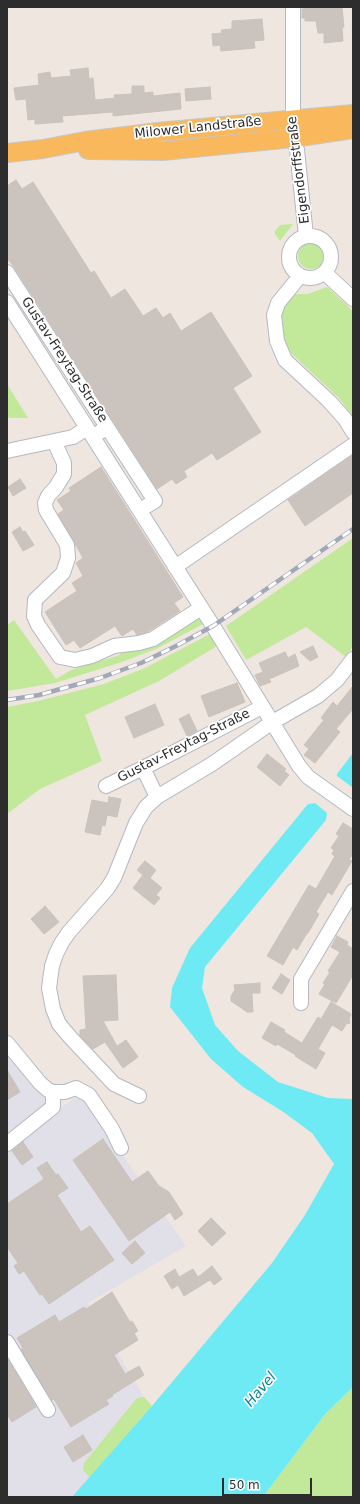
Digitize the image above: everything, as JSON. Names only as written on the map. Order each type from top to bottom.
[{"type":"main road","name":"Milower Landstraße","points":[[7,153],[158,132],[353,114]]},
{"type":"main road","name":"Milower Landstraße","points":[[43,149],[163,151],[292,138],[353,129]]},
{"type":"street","name":"Eigendorffstraße","points":[[293,7],[292,138],[297,150],[306,236]]},
{"type":"street","name":"Eigendorffstraße","points":[[300,276],[291,266],[290,252],[294,244],[306,236],[321,239],[328,246],[332,258],[330,266],[325,273]]},
{"type":"street","name":"Gustav-Freytag-Straße","points":[[7,272],[155,501],[140,510]]},
{"type":"street","points":[[353,300],[325,273],[313,278],[300,276],[278,303],[274,314],[280,351],[285,360],[345,419],[353,432]]},
{"type":"street","name":"Gustav-Freytag-Straße","points":[[7,302],[140,510],[271,723],[212,764],[157,797],[146,807],[140,814],[114,878],[107,889],[62,942],[52,966],[49,988],[53,1009],[59,1024],[114,1084],[139,1096]]},
{"type":"street","name":"Gustav-Freytag-Straße","points":[[90,432],[107,427]]},
{"type":"street","points":[[7,451],[90,432]]},
{"type":"street","points":[[54,441],[64,463],[64,474],[48,496],[45,503],[46,510],[67,545],[68,558],[63,573],[35,600],[34,616],[38,625],[60,657],[75,660],[92,656],[114,646],[139,643],[153,639],[201,608]]},
{"type":"street","points":[[175,568],[353,445]]},
{"type":"street","points":[[353,659],[337,680],[318,696],[271,723],[299,766],[308,777],[353,809]]},
{"type":"street","name":"Gustav-Freytag-Straße","points":[[106,786],[262,707]]},
{"type":"street","points":[[143,768],[157,797]]},
{"type":"street","points":[[301,1003],[301,979],[353,891]]},
{"type":"street","points":[[7,1043],[40,1083],[53,1092],[65,1092],[76,1088],[89,1095],[112,1129],[121,1148]]},
{"type":"street","points":[[7,1144],[53,1107],[53,1092]]},
{"type":"street","points":[[7,1342],[48,1410]]},
{"type":"shaded area","points":[[7,1048],[59,1109],[80,1094],[186,1246],[88,1303],[144,1397],[137,1398],[83,1470],[90,1478],[72,1497],[7,1497]]},
{"type":"green space","points":[[293,224],[280,241],[275,234],[275,231],[280,225]]},
{"type":"green space","points":[[311,243],[320,247],[324,256],[320,265],[311,269],[302,265],[298,256],[302,247]]},
{"type":"green space","points":[[327,287],[353,312],[353,417],[339,398],[291,353],[284,342],[281,316],[283,303],[296,294],[308,294]]},
{"type":"green space","points":[[7,384],[28,418],[10,418],[7,416]]},
{"type":"green space","points":[[353,538],[353,646],[346,657],[306,627],[246,660],[226,626]]},
{"type":"green space","points":[[200,619],[203,624],[156,649],[119,663],[55,683],[7,691],[7,625],[14,620],[56,679],[71,670],[120,655],[120,651]]},
{"type":"green space","points":[[210,634],[217,646],[159,681],[85,715],[102,761],[40,789],[7,814],[7,707],[38,701],[104,684],[145,668]]},
{"type":"green space","points":[[353,1387],[353,1497],[263,1497],[326,1413]]},
{"type":"green space","points":[[144,1397],[152,1406],[90,1478],[83,1470],[84,1463],[137,1398]]},
{"type":"water","points":[[353,753],[352,787],[337,776],[337,774]]},
{"type":"water","name":"Havel","points":[[315,803],[327,813],[326,820],[205,967],[202,988],[215,1025],[238,1051],[278,1082],[328,1098],[353,1099],[353,1387],[326,1413],[263,1497],[72,1497],[152,1406],[272,1263],[305,1215],[334,1164],[312,1133],[282,1111],[243,1087],[211,1059],[170,1007],[172,988],[190,948],[308,804]]},
{"type":"building","points":[[342,7],[344,27],[342,27],[343,41],[324,43],[324,33],[318,33],[316,21],[305,21],[305,18],[302,18],[302,9]]},
{"type":"building","points":[[262,19],[264,40],[254,41],[255,48],[221,51],[220,45],[213,46],[212,34],[222,33],[221,30],[232,29],[232,21]]},
{"type":"building","points":[[88,68],[89,79],[93,78],[95,100],[115,98],[114,95],[132,94],[132,86],[144,86],[144,93],[153,92],[153,96],[180,93],[181,109],[113,116],[113,112],[62,116],[63,122],[35,124],[35,119],[28,120],[26,99],[16,100],[14,88],[39,85],[38,74],[50,72],[51,78],[71,76],[70,70]]},
{"type":"building","points":[[210,87],[211,99],[186,101],[185,89]]},
{"type":"building","points":[[16,180],[22,189],[33,182],[91,273],[94,271],[111,298],[125,289],[143,316],[156,308],[163,318],[170,313],[181,331],[211,312],[252,376],[233,388],[261,432],[217,460],[212,453],[184,471],[187,477],[176,484],[172,479],[157,489],[7,258],[7,186]]},
{"type":"building","points":[[353,455],[353,493],[305,526],[288,500]]},
{"type":"building","points":[[101,467],[183,597],[174,603],[180,611],[149,631],[137,635],[133,629],[122,636],[115,626],[80,648],[74,640],[66,645],[45,612],[77,591],[72,583],[83,576],[76,563],[83,558],[58,514],[64,510],[57,500],[71,491],[69,488]]},
{"type":"building","points":[[20,479],[26,488],[13,496],[8,487]]},
{"type":"building","points":[[20,527],[23,532],[25,531],[34,545],[23,551],[12,532]]},
{"type":"building","points":[[313,646],[318,657],[310,661],[300,652]]},
{"type":"building","points":[[285,652],[288,658],[295,654],[299,666],[269,679],[271,682],[260,686],[255,675],[263,672],[259,663]]},
{"type":"building","points":[[237,683],[245,702],[209,717],[201,696]]},
{"type":"building","points":[[353,686],[353,709],[336,729],[340,732],[315,763],[304,755],[309,749],[304,745],[324,720],[321,718],[333,702],[337,706]]},
{"type":"building","points":[[155,704],[164,725],[134,738],[125,717]]},
{"type":"building","points":[[189,714],[197,731],[187,736],[179,719]]},
{"type":"building","points":[[267,754],[286,769],[284,771],[289,775],[280,786],[257,767]]},
{"type":"building","points":[[109,797],[121,799],[117,817],[107,815],[105,826],[102,825],[100,835],[85,832],[92,800],[108,803]]},
{"type":"building","points":[[343,823],[353,829],[353,853],[349,860],[352,861],[332,895],[328,892],[316,912],[319,914],[297,950],[293,947],[283,965],[267,956],[309,885],[316,889],[335,856],[332,854],[334,850],[331,848],[339,836],[336,834]]},
{"type":"building","points":[[145,861],[156,870],[150,878],[162,888],[156,895],[160,898],[154,905],[133,888],[143,875],[137,870]]},
{"type":"building","points":[[45,906],[59,922],[44,934],[31,919]]},
{"type":"building","points":[[337,936],[348,942],[347,945],[353,949],[353,975],[336,1003],[319,994],[325,984],[323,983],[330,972],[328,971],[340,952],[331,947]]},
{"type":"building","points":[[281,974],[290,980],[282,994],[272,988]]},
{"type":"building","points":[[116,975],[118,1020],[103,1021],[117,1046],[126,1040],[138,1057],[123,1068],[105,1042],[93,1049],[80,1036],[80,1030],[86,1029],[83,976]]},
{"type":"building","points":[[260,983],[260,993],[252,993],[253,1012],[247,1012],[231,1001],[231,996],[235,990],[234,985]]},
{"type":"building","points":[[331,1002],[351,1014],[349,1019],[350,1023],[346,1024],[342,1031],[332,1025],[318,1049],[325,1053],[316,1069],[277,1044],[276,1046],[262,1038],[271,1022],[285,1030],[284,1032],[302,1043],[318,1017],[321,1019]]},
{"type":"building","points":[[7,1070],[20,1092],[7,1100]]},
{"type":"building","points":[[103,1139],[132,1182],[148,1171],[159,1186],[169,1192],[183,1214],[175,1220],[170,1212],[129,1241],[73,1160]]},
{"type":"building","points":[[23,1142],[33,1157],[22,1165],[12,1151]]},
{"type":"building","points":[[47,1162],[68,1188],[57,1195],[81,1232],[90,1226],[114,1260],[49,1304],[42,1294],[40,1295],[24,1271],[19,1274],[14,1266],[18,1263],[7,1247],[7,1204],[44,1179],[37,1168]]},
{"type":"building","points":[[211,1218],[226,1233],[212,1246],[198,1231]]},
{"type":"building","points":[[135,1241],[145,1253],[132,1264],[122,1253]]},
{"type":"building","points":[[212,1266],[222,1279],[214,1285],[210,1280],[184,1296],[178,1285],[172,1289],[164,1276],[175,1269],[179,1277],[193,1269],[198,1277]]},
{"type":"building","points":[[112,1292],[130,1322],[132,1321],[138,1331],[134,1333],[138,1340],[114,1355],[125,1374],[139,1366],[144,1375],[112,1395],[113,1396],[106,1400],[109,1404],[71,1427],[54,1399],[52,1400],[21,1350],[23,1348],[17,1338],[55,1315],[59,1322],[84,1307],[86,1309]]},
{"type":"building","points":[[7,1358],[36,1407],[12,1422],[7,1414]]},
{"type":"building","points":[[83,1435],[92,1450],[73,1462],[64,1447]]},
{"type":"railway","points":[[7,700],[39,695],[100,678],[141,663],[176,646],[213,626],[353,529]]}]
